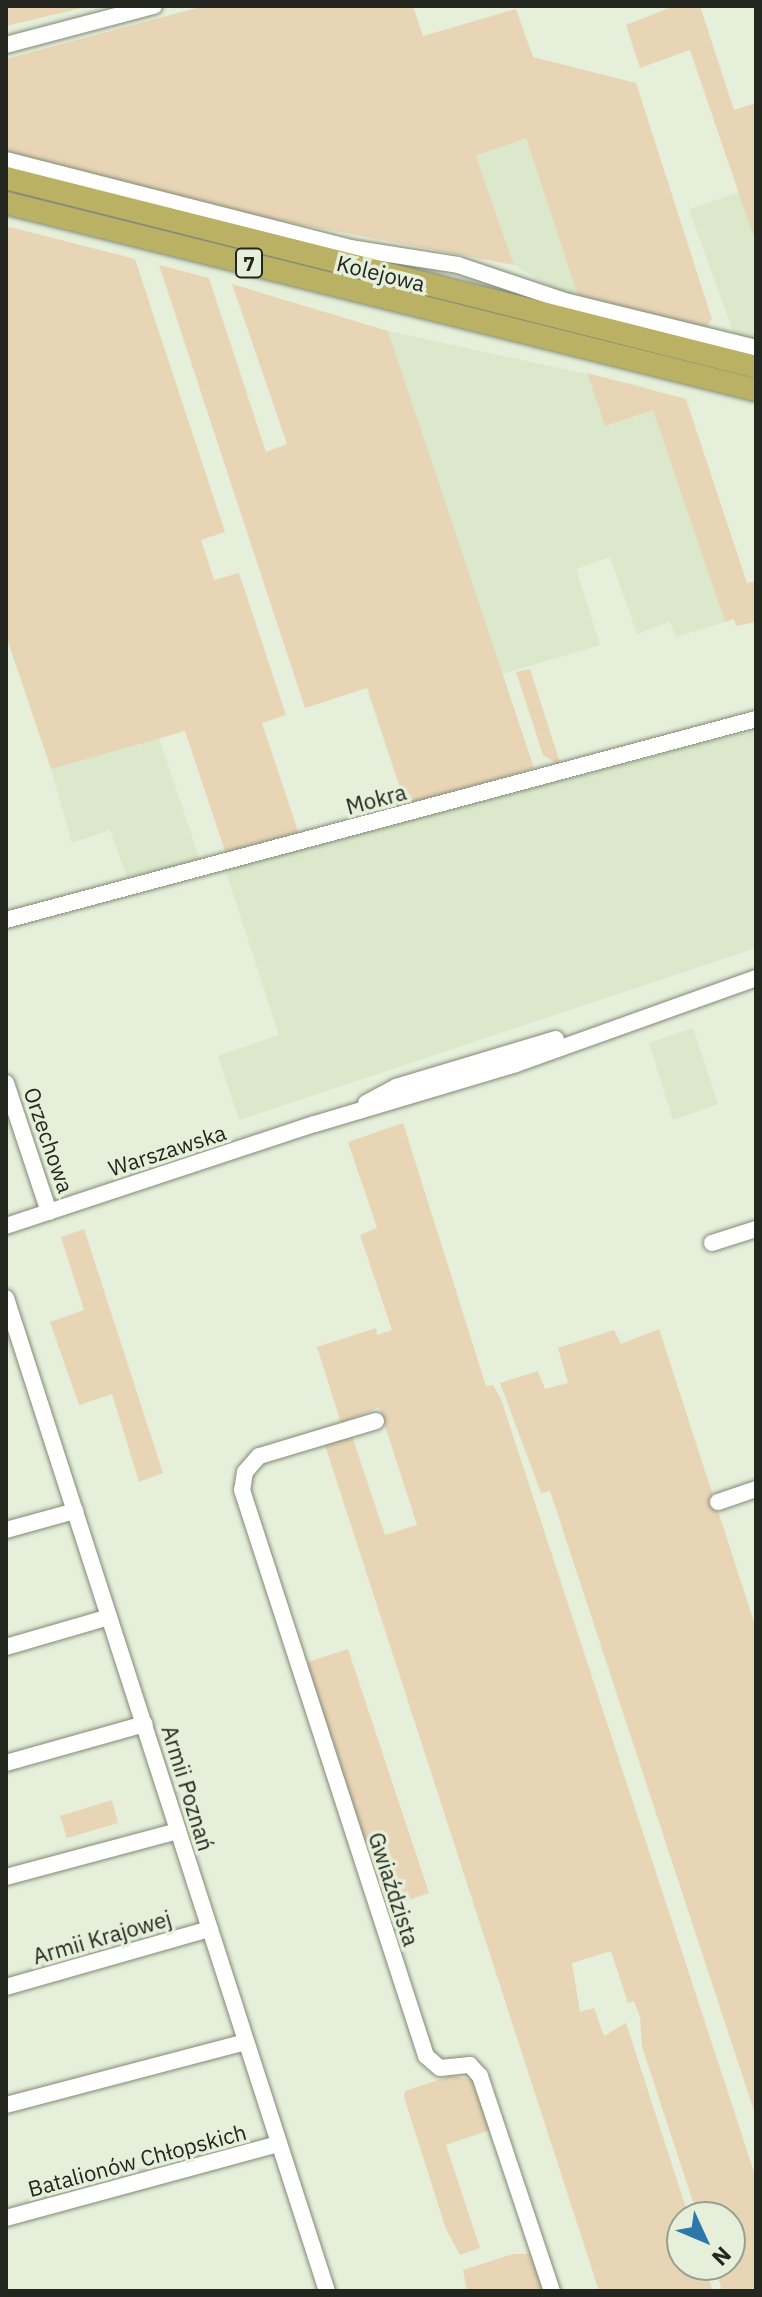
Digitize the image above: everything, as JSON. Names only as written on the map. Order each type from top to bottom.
[{"type":"highway","name":"Kolejowa","points":[[9,171],[756,367]]},
{"type":"highway","name":"Kolejowa","points":[[6,203],[756,390]]},
{"type":"street","points":[[6,45],[154,6]]},
{"type":"street","points":[[9,171],[350,248],[458,265],[565,301],[756,348]]},
{"type":"street","name":"Mokra","points":[[6,920],[756,719]]},
{"type":"street","name":"Warszawska","points":[[6,1226],[342,1115],[396,1087],[525,1054],[756,978]]},
{"type":"street","name":"Orzechowa","points":[[6,1083],[49,1212]]},
{"type":"street","points":[[712,1243],[756,1229]]},
{"type":"street","name":"Armii Poznań","points":[[6,1298],[327,2291]]},
{"type":"street","name":"Gwiaździsta","points":[[376,1421],[254,1460],[242,1490],[426,2056],[440,2068],[470,2065],[480,2076],[552,2291]]},
{"type":"street","points":[[718,1502],[756,1489]]},
{"type":"street","points":[[6,1530],[75,1511]]},
{"type":"street","points":[[6,1647],[109,1617]]},
{"type":"street","points":[[6,1763],[145,1724]]},
{"type":"street","points":[[6,1877],[178,1831]]},
{"type":"street","name":"Armii Krajowej","points":[[6,1987],[210,1929]]},
{"type":"street","points":[[6,2105],[246,2042]]},
{"type":"street","name":"Batalionów Chłopskich","points":[[6,2218],[279,2144]]},
{"type":"shaded area","points":[[6,6],[90,6],[6,26]]},
{"type":"shaded area","points":[[204,6],[413,6],[423,36],[516,9],[533,57],[636,83],[712,319],[706,327],[578,296],[526,138],[476,156],[514,265],[260,217],[6,151],[6,59]]},
{"type":"shaded area","points":[[674,6],[700,6],[734,110],[756,103],[756,244],[690,50],[640,68],[626,25]]},
{"type":"shaded area","points":[[526,138],[578,296],[560,292],[514,265],[476,156]]},
{"type":"shaded area","points":[[739,192],[756,244],[756,340],[734,334],[689,209]]},
{"type":"shaded area","points":[[6,226],[135,259],[225,532],[201,540],[214,580],[239,573],[286,715],[262,723],[299,834],[226,854],[185,731],[51,769],[6,636]]},
{"type":"shaded area","points":[[159,265],[209,278],[266,452],[287,444],[232,284],[388,331],[534,768],[406,806],[367,688],[305,708]]},
{"type":"shaded area","points":[[388,331],[646,387],[725,622],[676,637],[670,622],[637,634],[610,557],[576,569],[600,645],[502,674]]},
{"type":"shaded area","points":[[587,373],[686,399],[747,583],[756,581],[756,622],[736,626],[734,619],[725,622],[653,410],[605,426]]},
{"type":"shaded area","points":[[530,669],[561,766],[543,755],[516,672]]},
{"type":"shaded area","points":[[756,730],[756,948],[239,1120],[218,1056],[279,1035],[225,869]]},
{"type":"shaded area","points":[[158,735],[200,860],[128,880],[110,830],[72,843],[51,769]]},
{"type":"shaded area","points":[[693,1028],[718,1104],[673,1120],[649,1043]]},
{"type":"shaded area","points":[[403,1123],[486,1386],[493,1385],[501,1399],[756,2178],[756,2291],[722,2291],[719,2281],[746,2281],[746,2201],[693,2201],[642,2047],[640,2017],[634,2001],[628,2003],[611,1951],[572,1963],[580,2012],[594,2008],[604,2036],[626,2023],[684,2201],[666,2201],[666,2281],[710,2281],[713,2291],[599,2291],[325,1445],[352,1436],[385,1535],[417,1525],[379,1407],[341,1423],[317,1347],[376,1328],[377,1335],[392,1330],[360,1235],[377,1228],[348,1142]]},
{"type":"shaded area","points":[[84,1229],[163,1473],[139,1482],[112,1394],[79,1405],[50,1322],[84,1310],[61,1237]]},
{"type":"shaded area","points":[[659,1329],[756,1628],[756,2117],[550,1491],[541,1493],[500,1383],[538,1371],[545,1389],[568,1383],[558,1348],[614,1330],[621,1344]]},
{"type":"shaded area","points":[[348,1649],[429,1893],[391,1906],[386,1913],[305,1663]]},
{"type":"shaded area","points":[[112,1800],[118,1823],[67,1838],[60,1816]]},
{"type":"shaded area","points":[[451,2076],[474,2080],[490,2130],[446,2145],[480,2248],[460,2255],[446,2229],[404,2097],[405,2091]]},
{"type":"shaded area","points":[[513,2254],[531,2254],[543,2291],[467,2291],[463,2270]]}]
